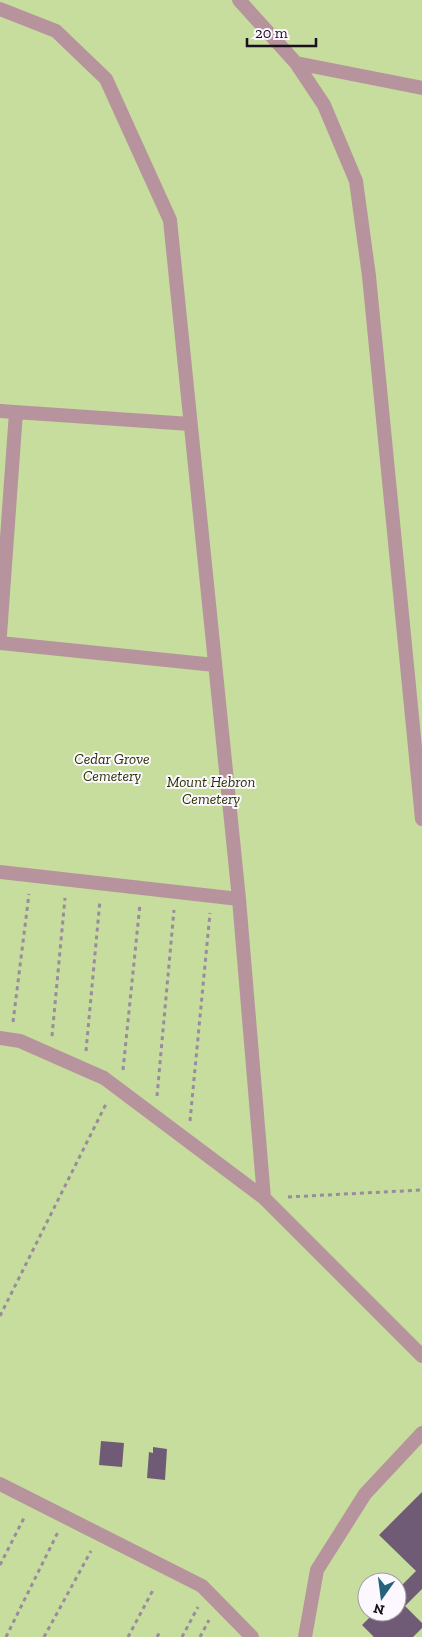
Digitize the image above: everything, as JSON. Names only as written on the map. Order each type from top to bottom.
[{"type":"lane","points":[[239,0],[296,63],[324,105],[356,181],[369,276],[422,819]]},
{"type":"lane","points":[[0,9],[56,30],[106,79],[170,220],[238,899],[264,1198]]},
{"type":"lane","points":[[296,63],[422,88]]},
{"type":"lane","points":[[0,411],[190,424]]},
{"type":"lane","points":[[0,635],[16,412]]},
{"type":"lane","points":[[0,643],[215,665]]},
{"type":"lane","points":[[0,872],[238,899]]},
{"type":"lane","points":[[5,1039],[20,1041],[85,1069],[118,1088],[264,1198],[422,1356]]},
{"type":"lane","points":[[305,1637],[317,1570],[366,1494],[422,1433]]},
{"type":"lane","points":[[0,1484],[202,1586],[252,1637]]},
{"type":"path","points":[[5,1039],[32,876]]},
{"type":"path","points":[[50,1054],[67,880]]},
{"type":"path","points":[[85,1069],[101,884]]},
{"type":"path","points":[[0,1316],[118,1088],[142,889]]},
{"type":"path","points":[[155,1116],[176,892]]},
{"type":"path","points":[[188,1141],[212,896]]},
{"type":"path","points":[[264,1198],[422,1190]]},
{"type":"path","points":[[0,1565],[32,1501]]},
{"type":"path","points":[[6,1637],[65,1518]]},
{"type":"path","points":[[44,1637],[99,1535]]},
{"type":"path","points":[[128,1637],[153,1590]]},
{"type":"path","points":[[182,1637],[198,1607]]},
{"type":"path","points":[[200,1637],[211,1617]]},
{"type":"path","points":[[157,1637],[160,1632]]},
{"type":"green space","name":"Mount Hebron Cemetery","points":[[0,0],[422,0],[422,1637],[0,1637]]},
{"type":"building","points":[[101,1441],[124,1443],[122,1467],[99,1465]]},
{"type":"building","points":[[153,1447],[167,1449],[165,1480],[147,1478],[149,1452],[153,1453]]},
{"type":"building","points":[[422,1492],[422,1589],[407,1604],[407,1580],[416,1571],[379,1535]]},
{"type":"building","points":[[407,1608],[422,1623],[422,1628],[413,1637],[374,1637],[362,1625],[365,1622],[407,1622]]},
{"type":"park label","name":"Cedar Grove Cemetery","points":[[112,768]]}]
